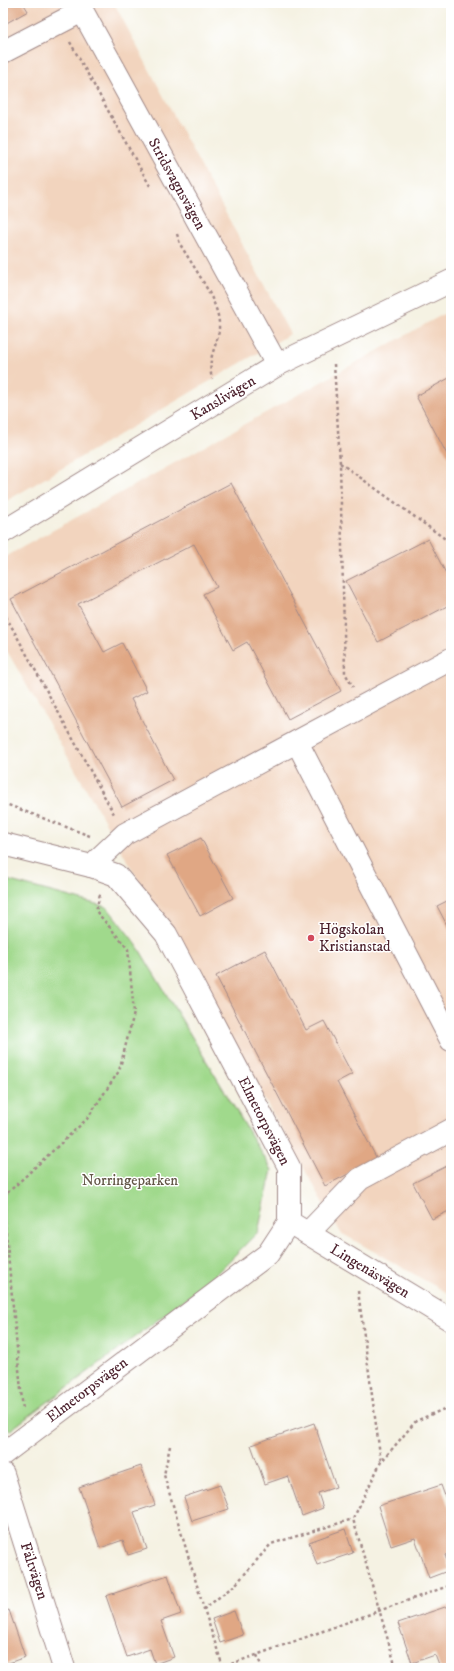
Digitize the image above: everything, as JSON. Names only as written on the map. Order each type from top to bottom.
[{"type":"street","points":[[3,52],[60,22],[80,7]]},
{"type":"street","name":"Stridsvagnsvägen","points":[[80,7],[277,366]]},
{"type":"street","name":"Kanslivägen","points":[[3,532],[277,366],[451,281]]},
{"type":"street","points":[[91,866],[119,840],[451,659]]},
{"type":"street","points":[[297,742],[451,1040]]},
{"type":"street","name":"Elmetorpsvägen","points":[[3,844],[91,866],[116,875],[166,934],[290,1167],[289,1222],[268,1254],[3,1454]]},
{"type":"street","points":[[308,1233],[360,1179],[451,1130]]},
{"type":"street","name":"Lingenäsvägen","points":[[289,1222],[451,1320]]},
{"type":"street","name":"Fältvägen","points":[[3,1474],[64,1668]]},
{"type":"path","points":[[60,22],[151,187]]},
{"type":"path","points":[[176,231],[180,244],[216,307],[219,325],[218,336],[211,353],[210,364],[214,384],[222,398]]},
{"type":"path","points":[[333,359],[340,463],[346,673],[362,707]]},
{"type":"path","points":[[340,463],[451,544]]},
{"type":"path","points":[[3,611],[119,840]]},
{"type":"path","points":[[3,803],[119,840]]},
{"type":"path","points":[[3,1197],[87,1119],[119,1071],[134,1013],[128,949],[96,912],[101,889]]},
{"type":"path","points":[[3,1202],[26,1437]]},
{"type":"path","points":[[354,1261],[380,1462]]},
{"type":"path","points":[[396,1668],[381,1611],[353,1519],[380,1462],[416,1421],[451,1406]]},
{"type":"path","points":[[170,1446],[164,1475],[222,1668],[451,1586]]},
{"type":"path","points":[[204,1609],[236,1584],[271,1544],[353,1519]]},
{"type":"path","points":[[257,1655],[262,1668]]},
{"type":"shaded area","points":[[3,3],[114,3],[290,334],[3,503]]},
{"type":"shaded area","name":"Högskolan Kristianstad","points":[[451,310],[451,1295],[341,1233],[3,644],[3,558]]},
{"type":"green space","name":"Norringeparken","points":[[3,879],[107,907],[136,944],[272,1170],[258,1232],[207,1283],[9,1431],[3,1416]]},
{"type":"building","points":[[3,3],[23,3],[28,11],[3,25]]},
{"type":"building","points":[[451,377],[451,462],[416,396]]},
{"type":"building","points":[[231,483],[341,691],[288,719],[247,642],[233,650],[203,594],[217,587],[194,544],[78,604],[104,652],[122,643],[147,691],[131,699],[173,780],[122,807],[11,599]]},
{"type":"building","points":[[428,539],[451,583],[451,604],[378,642],[346,581]]},
{"type":"building","points":[[201,838],[233,898],[200,916],[167,855]]},
{"type":"building","points":[[451,899],[451,933],[437,906]]},
{"type":"building","points":[[265,950],[306,1030],[324,1021],[352,1074],[337,1082],[377,1159],[325,1186],[216,976]]},
{"type":"building","points":[[451,1164],[451,1210],[432,1219],[413,1183]]},
{"type":"building","points":[[314,1423],[336,1487],[318,1493],[323,1508],[302,1516],[288,1476],[265,1484],[251,1445]]},
{"type":"building","points":[[141,1466],[155,1505],[134,1512],[147,1549],[128,1555],[123,1540],[100,1548],[79,1487]]},
{"type":"building","points":[[220,1485],[229,1509],[192,1521],[184,1497]]},
{"type":"building","points":[[441,1485],[451,1513],[451,1553],[445,1555],[450,1570],[429,1578],[415,1538],[391,1546],[378,1506]]},
{"type":"building","points":[[345,1529],[353,1553],[317,1565],[309,1542]]},
{"type":"building","points":[[168,1575],[181,1614],[161,1621],[174,1657],[155,1664],[150,1649],[127,1657],[106,1596]]},
{"type":"building","points":[[451,1605],[451,1668],[440,1668],[435,1655],[412,1663],[398,1623]]},
{"type":"building","points":[[9,1610],[25,1657],[3,1665],[3,1612]]},
{"type":"building","points":[[234,1611],[243,1635],[220,1643],[212,1619]]},
{"type":"place","name":"Högskolan Kristianstad","points":[[311,938]]}]
